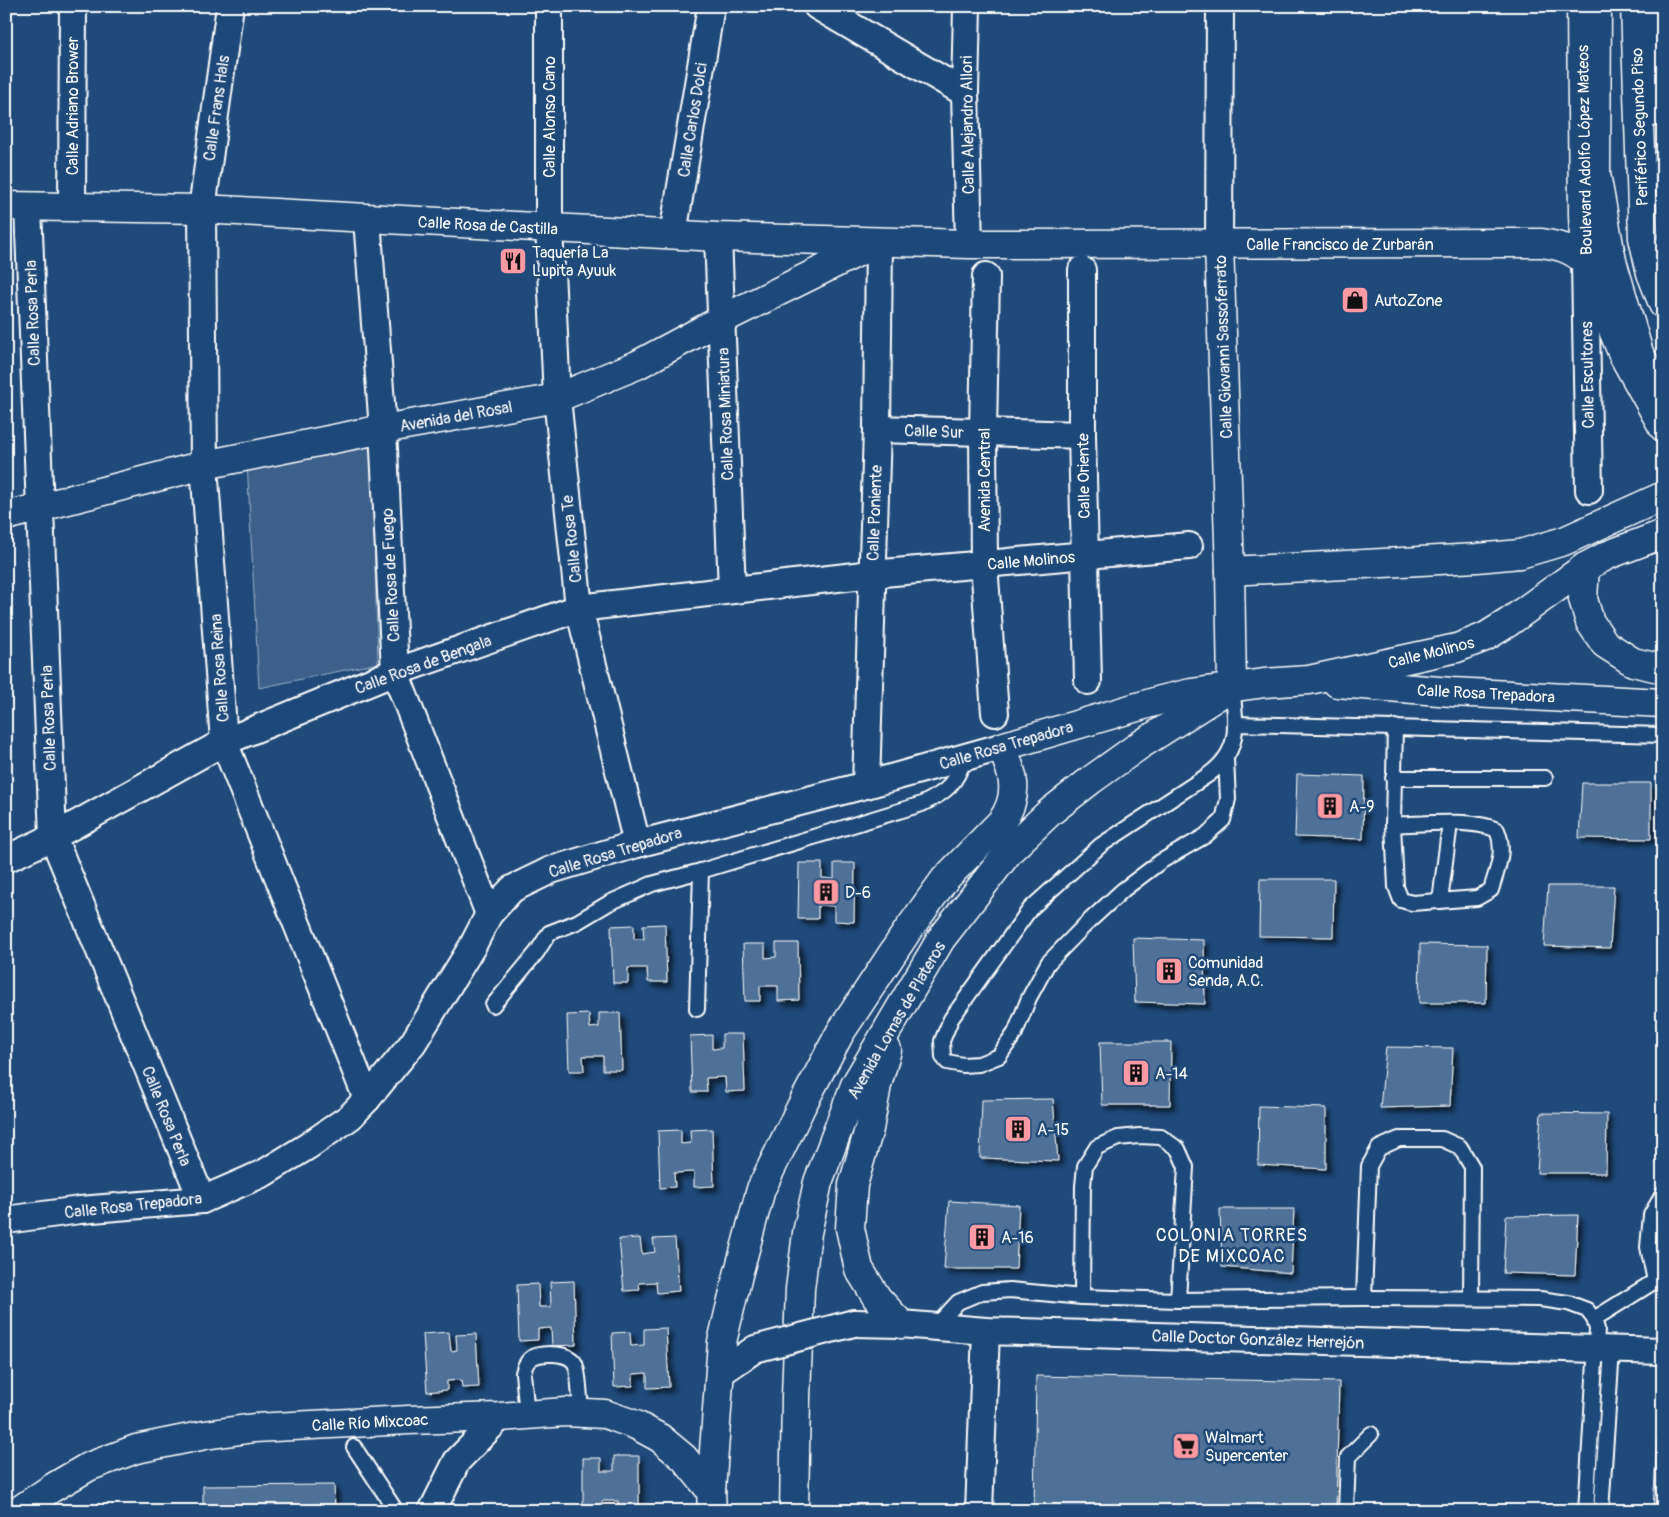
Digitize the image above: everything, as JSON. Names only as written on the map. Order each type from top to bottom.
[{"type":"main road","name":"Boulevard Adolfo López Mateos","points":[[1581,6],[1585,261],[1623,355],[1663,427]]},
{"type":"main road","points":[[1597,6],[1596,174],[1617,280],[1639,353],[1663,397]]},
{"type":"main road","name":"Periférico Segundo Piso","points":[[1635,6],[1643,238],[1651,273],[1663,304]]},
{"type":"main road","points":[[1658,6],[1655,193],[1663,259]]},
{"type":"main road","name":"Calle Rosa de Castilla","points":[[17,206],[202,209],[718,237],[969,244]]},
{"type":"main road","name":"Avenida del Rosal","points":[[6,516],[204,465],[383,429],[557,398],[637,365],[722,320],[879,242]]},
{"type":"main road","name":"Calle Francisco de Zurbarán","points":[[969,244],[1542,243],[1560,246],[1575,252],[1585,261]]},
{"type":"main road","name":"Calle Giovanni Sassoferrato","points":[[1219,244],[1232,687]]},
{"type":"main road","points":[[1230,571],[1478,558],[1520,554],[1564,541],[1663,496]]},
{"type":"main road","name":"Calle Molinos","points":[[1232,687],[1308,680],[1457,648],[1485,637],[1510,622],[1585,567],[1608,555],[1663,534]]},
{"type":"main road","points":[[1585,567],[1583,599],[1590,622],[1606,644],[1633,662],[1663,668]]},
{"type":"main road","name":"Calle Rosa Trepadora","points":[[1308,680],[1452,692],[1663,703]]},
{"type":"main road","name":"Calle Rosa Trepadora","points":[[1000,747],[1161,700],[1232,687]]},
{"type":"main road","name":"Avenida Lomas de Plateros","points":[[794,1511],[800,1289],[807,1233],[818,1182],[855,1085],[941,940],[1010,850],[1050,812],[1140,744],[1232,687]]},
{"type":"main road","points":[[711,1501],[724,1333],[762,1189],[801,1107],[840,1033],[906,932],[945,879],[1002,821],[1008,811],[1012,802],[1012,773],[1000,747]]},
{"type":"main road","points":[[897,1016],[877,1085],[869,1129],[853,1185],[850,1228],[859,1269],[877,1298],[901,1324]]},
{"type":"main road","name":"Calle Río Mixcoac","points":[[18,1511],[88,1467],[136,1449],[204,1435],[254,1428],[581,1413],[605,1414],[636,1425],[660,1438],[684,1458],[711,1501]]},
{"type":"street","name":"Calle Adriano Brower","points":[[72,206],[73,6]]},
{"type":"street","name":"Calle Frans Hals","points":[[202,209],[230,6]]},
{"type":"street","name":"Calle Alonso Cano","points":[[549,6],[549,227]]},
{"type":"street","name":"Calle Carlos Dolci","points":[[673,234],[711,6]]},
{"type":"street","points":[[817,6],[965,93]]},
{"type":"street","name":"Calle Alejandro Allori","points":[[967,6],[965,93],[969,244]]},
{"type":"street","name":"Calle Giovanni Sassoferrato","points":[[1219,244],[1220,6]]},
{"type":"street","name":"Calle Rosa Perla","points":[[17,206],[40,507],[53,837],[202,1200]]},
{"type":"street","name":"Calle Rosa Reina","points":[[202,209],[204,465],[224,742],[367,1099]]},
{"type":"street","name":"Calle Rosa de Fuego","points":[[367,219],[383,429],[395,672],[489,914]]},
{"type":"street","name":"Calle Rosa Te","points":[[549,227],[557,398],[579,608],[637,844]]},
{"type":"street","name":"Calle Rosa Miniatura","points":[[718,237],[732,590]]},
{"type":"street","name":"Calle Poniente","points":[[866,785],[877,429],[879,242]]},
{"type":"street","name":"Calle Escultores","points":[[1585,261],[1589,490]]},
{"type":"street","name":"Calle Oriente","points":[[1082,270],[1082,435],[1088,681]]},
{"type":"street","name":"Avenida Central","points":[[986,276],[983,432],[984,564],[995,713]]},
{"type":"street","name":"Calle Sur","points":[[877,429],[1082,435]]},
{"type":"street","name":"Calle Molinos","points":[[872,574],[1189,546]]},
{"type":"street","name":"Calle Rosa de Bengala","points":[[6,859],[53,837],[224,742],[395,672],[579,608],[872,574]]},
{"type":"street","name":"Calle Rosa Trepadora","points":[[6,1220],[80,1210],[202,1200],[272,1168],[350,1117],[367,1099],[413,1043],[472,947],[489,914],[512,889],[551,870],[637,844],[866,785],[1000,747]]},
{"type":"street","name":"Calle Doctor González Herrejón","points":[[720,1373],[755,1349],[854,1323],[936,1326],[986,1331],[1663,1351]]},
{"type":"street","points":[[979,1511],[986,1331]]},
{"type":"street","points":[[432,1511],[457,1462],[500,1417]]},
{"type":"lane","points":[[1226,759],[1228,799],[1223,820],[1205,836],[1160,862],[1123,890],[1048,963],[1029,998],[1015,1033],[999,1056],[979,1064],[963,1065],[947,1062],[943,1057],[942,1041],[951,1019],[1030,908],[1101,845],[1208,775],[1226,759],[1231,748],[1236,724],[1232,687]]},
{"type":"lane","points":[[1236,724],[1663,735]]},
{"type":"lane","points":[[1393,825],[1450,823],[1486,825],[1497,830],[1501,840],[1501,855],[1491,890],[1478,898],[1412,903],[1401,900],[1396,886],[1393,825],[1395,727]]},
{"type":"lane","points":[[493,1005],[537,952],[549,933],[577,922],[609,903],[652,884],[922,804],[940,795],[953,784],[965,757]]},
{"type":"lane","points":[[1393,778],[1545,778]]},
{"type":"lane","points":[[1440,901],[1450,823]]},
{"type":"lane","points":[[697,1008],[701,871]]},
{"type":"lane","points":[[1082,1297],[1083,1186],[1086,1166],[1097,1147],[1118,1138],[1138,1136],[1160,1137],[1178,1149],[1186,1167],[1178,1300]]},
{"type":"lane","points":[[1364,1298],[1369,1166],[1380,1148],[1399,1140],[1422,1138],[1442,1139],[1460,1147],[1472,1167],[1471,1298]]},
{"type":"lane","points":[[1594,1318],[1659,1282],[1648,1247],[1651,1215],[1663,1194]]},
{"type":"lane","points":[[936,1326],[958,1302],[982,1292],[1010,1290],[1082,1297],[1178,1300],[1471,1298],[1540,1299],[1568,1303],[1587,1310],[1594,1318],[1604,1350],[1601,1511]]},
{"type":"lane","points":[[1586,1511],[1604,1350]]},
{"type":"lane","points":[[527,1415],[524,1367],[531,1358],[536,1356],[559,1354],[571,1358],[576,1364],[581,1413]]},
{"type":"lane","points":[[1346,1511],[1348,1457],[1371,1434]]},
{"type":"lane","points":[[354,1447],[396,1511]]},
{"type":"shaded area","points":[[371,438],[378,663],[259,688],[247,461]]},
{"type":"building","name":"A-9","points":[[1297,774],[1364,776],[1363,839],[1295,837]]},
{"type":"building","points":[[1582,783],[1651,783],[1651,839],[1579,838]]},
{"type":"building","name":"D-6","points":[[799,863],[822,863],[822,878],[834,879],[834,863],[855,863],[854,922],[834,921],[834,906],[818,905],[818,919],[798,919]]},
{"type":"building","points":[[1260,879],[1334,879],[1333,937],[1259,936]]},
{"type":"building","points":[[1548,886],[1614,886],[1610,948],[1544,946]]},
{"type":"building","points":[[665,924],[667,982],[648,982],[647,968],[628,968],[628,983],[613,983],[611,926],[634,925],[634,939],[644,939],[643,925]]},
{"type":"building","name":"Comunidad Senda, A.C.","points":[[1133,938],[1204,940],[1205,1004],[1135,1002]]},
{"type":"building","points":[[776,943],[798,943],[799,1000],[778,1001],[778,986],[760,986],[760,1001],[745,1001],[743,944],[765,944],[765,958],[776,957]]},
{"type":"building","points":[[1420,944],[1487,945],[1486,1003],[1419,1003]]},
{"type":"building","points":[[599,1013],[620,1013],[622,1070],[603,1070],[603,1056],[583,1056],[584,1071],[569,1071],[567,1015],[589,1014],[590,1028],[599,1027]]},
{"type":"building","points":[[722,1034],[743,1034],[745,1091],[726,1092],[725,1077],[706,1078],[707,1092],[692,1092],[690,1036],[712,1035],[712,1049],[722,1048]]},
{"type":"building","name":"A-14","points":[[1100,1042],[1171,1042],[1170,1105],[1102,1105]]},
{"type":"building","points":[[1386,1047],[1453,1048],[1450,1106],[1380,1108]]},
{"type":"building","name":"A-15","points":[[1053,1099],[1058,1161],[980,1158],[982,1100]]},
{"type":"building","points":[[1259,1106],[1326,1108],[1326,1169],[1258,1165]]},
{"type":"building","points":[[1541,1113],[1607,1114],[1606,1173],[1537,1173]]},
{"type":"building","points":[[712,1129],[714,1186],[694,1187],[694,1172],[674,1173],[675,1187],[660,1188],[658,1131],[681,1130],[681,1144],[691,1143],[690,1130]]},
{"type":"building","name":"A-16","points":[[949,1201],[1019,1205],[1016,1269],[944,1269]]},
{"type":"building","points":[[1220,1209],[1294,1209],[1291,1273],[1222,1267]]},
{"type":"building","points":[[1578,1215],[1575,1275],[1503,1273],[1506,1216]]},
{"type":"building","points":[[640,1238],[642,1254],[655,1252],[653,1239],[675,1238],[679,1291],[657,1293],[656,1282],[639,1283],[640,1290],[624,1291],[619,1239]]},
{"type":"building","points":[[574,1281],[576,1345],[552,1346],[551,1328],[538,1329],[538,1340],[519,1341],[517,1285],[538,1284],[539,1307],[551,1307],[550,1282]]},
{"type":"building","points":[[666,1328],[669,1387],[647,1388],[647,1373],[633,1374],[633,1386],[614,1387],[612,1333],[630,1332],[631,1346],[644,1345],[644,1329]]},
{"type":"building","points":[[449,1332],[451,1351],[457,1350],[456,1335],[476,1334],[479,1387],[462,1388],[461,1380],[447,1381],[447,1390],[427,1392],[423,1334]]},
{"type":"building","name":"Walmart Supercenter","points":[[1036,1376],[1339,1382],[1336,1511],[1034,1511]]},
{"type":"building","points":[[1657,1438],[1663,1439],[1663,1511],[1653,1511]]},
{"type":"building","points":[[614,1456],[639,1456],[639,1511],[618,1511],[618,1501],[602,1501],[602,1511],[583,1511],[583,1458],[601,1458],[601,1471],[614,1471]]},
{"type":"building","points":[[334,1485],[335,1511],[203,1511],[203,1486]]},
{"type":"place","name":"Taquería La Lupita Ayuuk","points":[[513,261]]},
{"type":"place","name":"AutoZone","points":[[1355,300]]},
{"type":"place","name":"A-9","points":[[1330,806]]},
{"type":"place","name":"D-6","points":[[826,892]]},
{"type":"place","name":"Comunidad Senda, A.C.","points":[[1169,971]]},
{"type":"place","name":"A-14","points":[[1136,1073]]},
{"type":"place","name":"A-15","points":[[1018,1129]]},
{"type":"place","name":"A-16","points":[[982,1237]]},
{"type":"place","name":"Walmart Supercenter","points":[[1186,1446]]},
{"type":"district","name":"COLONIA TORRES DE MIXCOAC","points":[[1232,1245]]}]
